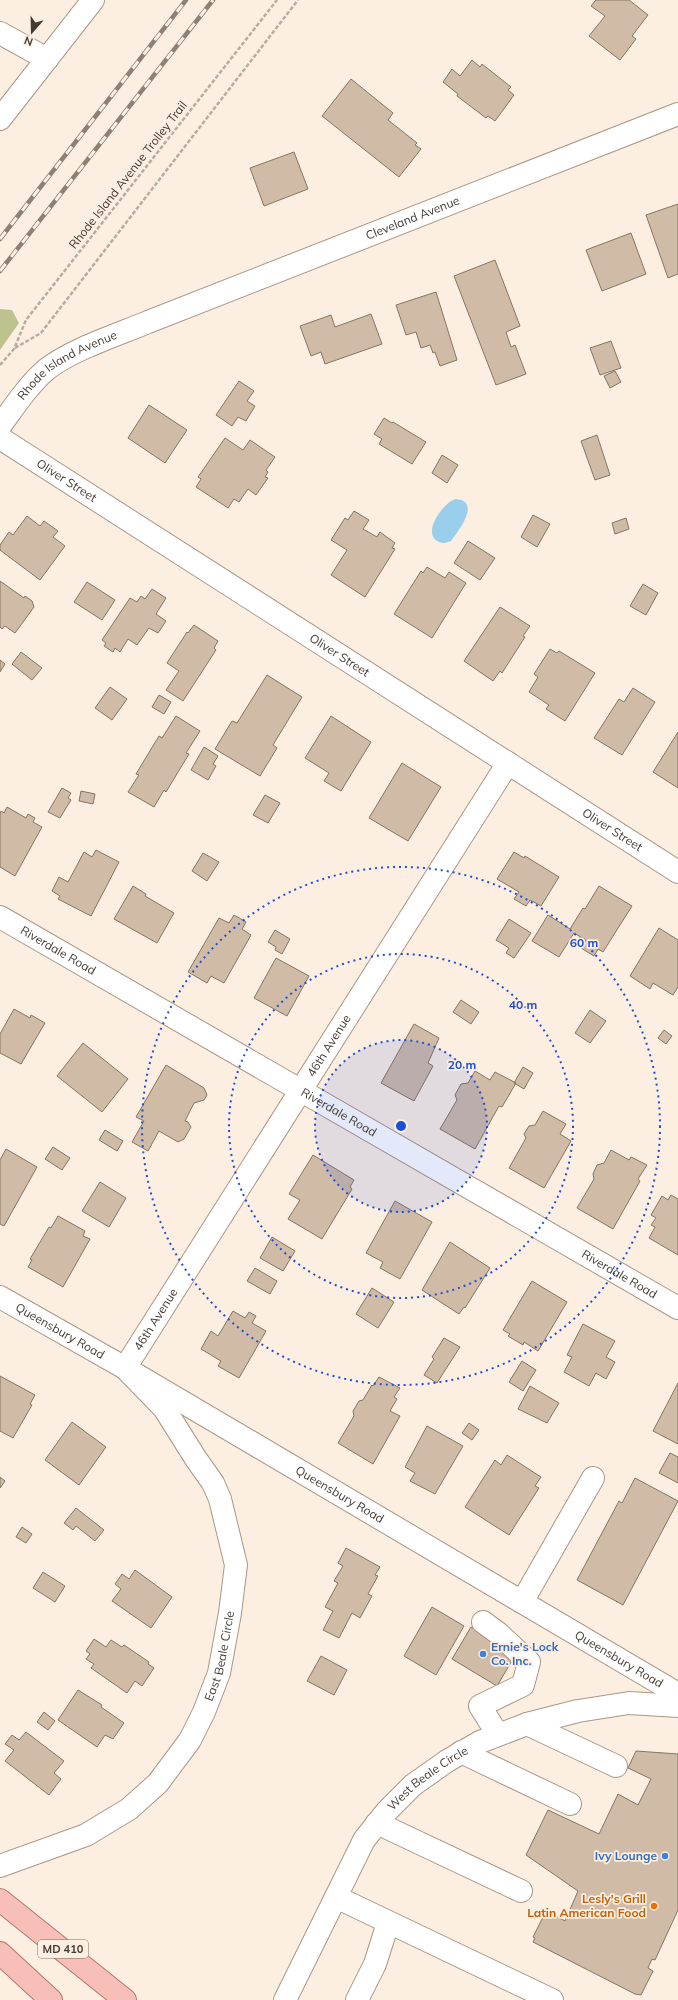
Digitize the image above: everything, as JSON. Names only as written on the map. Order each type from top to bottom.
[{"type":"main road","name":"MD 410","points":[[0,1900],[125,2000]]},
{"type":"main road","points":[[0,1953],[51,2000]]},
{"type":"street","points":[[0,119],[93,0]]},
{"type":"street","points":[[0,33],[47,59]]},
{"type":"street","name":"Cleveland Avenue","points":[[148,322],[678,114]]},
{"type":"street","name":"Rhode Island Avenue","points":[[0,426],[30,387],[47,369],[66,357],[148,322]]},
{"type":"street","name":"Oliver Street","points":[[0,438],[678,872]]},
{"type":"street","name":"46th Avenue","points":[[124,1368],[508,763]]},
{"type":"street","name":"Riverdale Road","points":[[0,917],[678,1308]]},
{"type":"street","name":"Queensbury Road","points":[[0,1297],[124,1368],[678,1694]]},
{"type":"street","name":"East Beale Circle","points":[[0,1866],[86,1835],[129,1809],[158,1783],[190,1740],[204,1712],[219,1673],[230,1613],[236,1565],[220,1499],[213,1483],[164,1408],[124,1368]]},
{"type":"street","points":[[522,1602],[593,1478]]},
{"type":"street","points":[[483,1622],[498,1633],[529,1662],[523,1685],[480,1706],[498,1735]]},
{"type":"street","name":"West Beale Circle","points":[[285,2000],[364,1840],[387,1810],[414,1785],[461,1752],[527,1724],[578,1711],[629,1703],[678,1706]]},
{"type":"street","points":[[527,1724],[616,1766]]},
{"type":"street","points":[[461,1752],[570,1804]]},
{"type":"street","points":[[378,1823],[521,1891]]},
{"type":"street","points":[[336,1897],[552,2000]]},
{"type":"street","points":[[358,1999],[375,1964],[388,1923]]},
{"type":"path","name":"Rhode Island Avenue Trolley Trail","points":[[0,365],[14,349],[26,320],[277,0]]},
{"type":"path","points":[[14,349],[41,333],[298,0]]},
{"type":"green space","points":[[0,309],[12,310],[19,323],[0,350]]},
{"type":"water","points":[[456,499],[464,501],[467,505],[468,511],[466,517],[451,541],[440,543],[434,538],[432,532],[433,525],[440,511],[451,501]]},
{"type":"building","points":[[596,0],[629,0],[648,15],[632,36],[636,39],[620,60],[589,36],[605,16],[591,6]]},
{"type":"building","points":[[472,60],[480,67],[482,64],[511,87],[508,90],[514,95],[495,121],[488,116],[486,118],[457,96],[458,94],[443,82],[452,69],[460,76]]},
{"type":"building","points":[[351,79],[393,113],[388,120],[417,143],[415,145],[421,149],[399,177],[322,116]]},
{"type":"building","points":[[294,152],[308,189],[264,206],[250,168]]},
{"type":"building","points":[[678,204],[678,274],[668,278],[646,215]]},
{"type":"building","points":[[631,233],[646,274],[602,291],[586,250]]},
{"type":"building","points":[[495,260],[520,326],[506,332],[511,347],[515,345],[526,374],[496,385],[454,276]]},
{"type":"building","points":[[436,292],[457,360],[440,366],[435,352],[433,353],[430,345],[421,348],[416,332],[406,335],[396,305]]},
{"type":"building","points":[[371,314],[382,344],[325,364],[321,352],[311,356],[300,326],[331,315],[335,327]]},
{"type":"building","points":[[611,341],[621,368],[600,375],[590,348]]},
{"type":"building","points":[[615,371],[621,382],[610,388],[604,376]]},
{"type":"building","points":[[239,381],[254,391],[247,401],[255,406],[246,421],[238,417],[232,426],[216,415]]},
{"type":"building","points":[[149,405],[187,430],[165,463],[128,438]]},
{"type":"building","points":[[384,418],[426,442],[412,464],[379,444],[382,439],[374,434]]},
{"type":"building","points":[[597,435],[610,475],[595,480],[581,441]]},
{"type":"building","points":[[225,438],[243,450],[250,440],[275,457],[266,470],[268,472],[265,477],[268,478],[256,495],[248,489],[239,502],[234,499],[228,508],[196,487],[201,479],[198,477]]},
{"type":"building","points":[[442,455],[458,465],[447,483],[432,473]]},
{"type":"building","points":[[354,511],[369,520],[363,529],[377,537],[380,532],[395,543],[392,548],[395,549],[365,597],[331,575],[347,550],[331,540],[345,518],[348,520]]},
{"type":"building","points":[[533,515],[550,524],[537,547],[521,537]]},
{"type":"building","points":[[27,516],[40,526],[44,521],[58,531],[53,537],[65,546],[40,580],[0,550],[0,545],[9,532],[13,535]]},
{"type":"building","points":[[626,518],[629,529],[615,534],[612,523]]},
{"type":"building","points":[[468,541],[495,558],[480,580],[454,563]]},
{"type":"building","points":[[427,567],[445,578],[449,572],[466,583],[432,638],[394,614],[421,571],[423,573]]},
{"type":"building","points":[[0,581],[24,598],[25,596],[32,601],[34,607],[15,633],[5,626],[2,629],[0,627]]},
{"type":"building","points":[[87,582],[115,600],[102,620],[74,602]]},
{"type":"building","points":[[643,584],[658,593],[646,615],[630,606]]},
{"type":"building","points":[[152,589],[166,598],[156,614],[166,621],[158,633],[149,628],[137,645],[128,639],[120,652],[115,648],[113,652],[104,646],[106,643],[102,640],[130,598],[137,602],[141,596],[145,599]]},
{"type":"building","points":[[500,607],[530,626],[523,636],[525,637],[502,673],[500,671],[493,681],[464,661]]},
{"type":"building","points":[[194,625],[218,641],[214,648],[216,650],[183,701],[166,690],[179,671],[167,663],[187,632],[188,633]]},
{"type":"building","points":[[550,649],[557,653],[559,651],[595,673],[565,721],[546,709],[549,705],[529,692],[538,677],[534,674]]},
{"type":"building","points":[[21,652],[42,668],[32,680],[12,664]]},
{"type":"building","points":[[0,660],[5,664],[0,672]]},
{"type":"building","points":[[267,675],[302,697],[273,745],[277,748],[260,776],[215,749],[232,721],[237,723]]},
{"type":"building","points":[[110,687],[127,699],[112,720],[95,708]]},
{"type":"building","points":[[633,688],[655,702],[622,755],[594,738],[619,699],[624,702]]},
{"type":"building","points":[[159,695],[171,702],[164,714],[152,707]]},
{"type":"building","points":[[176,716],[200,731],[186,753],[189,754],[166,792],[164,790],[154,807],[128,792],[139,775],[136,774],[159,736],[162,738]]},
{"type":"building","points":[[331,716],[371,742],[341,791],[324,781],[329,773],[305,758]]},
{"type":"building","points":[[678,732],[678,788],[653,772]]},
{"type":"building","points":[[204,747],[218,756],[213,764],[216,766],[208,780],[191,770]]},
{"type":"building","points":[[402,763],[441,787],[408,841],[369,818]]},
{"type":"building","points":[[62,788],[71,793],[68,798],[71,800],[60,818],[48,812]]},
{"type":"building","points":[[81,791],[95,794],[93,804],[79,801]]},
{"type":"building","points":[[265,795],[280,803],[268,823],[253,815]]},
{"type":"building","points":[[7,807],[26,818],[28,814],[35,818],[33,822],[42,827],[15,876],[0,867],[0,814],[1,811],[4,813]]},
{"type":"building","points":[[96,850],[119,862],[91,916],[58,899],[60,896],[52,891],[59,877],[68,882],[84,852],[92,857]]},
{"type":"building","points":[[514,852],[524,858],[525,856],[559,877],[541,906],[530,900],[526,906],[514,899],[519,892],[497,879]]},
{"type":"building","points":[[203,853],[219,862],[207,881],[192,871]]},
{"type":"building","points":[[133,886],[146,894],[145,896],[174,913],[157,943],[114,919]]},
{"type":"building","points":[[599,886],[632,906],[603,952],[598,949],[594,956],[581,948],[586,940],[574,933],[559,957],[532,941],[548,915],[570,929],[583,908],[585,909]]},
{"type":"building","points":[[234,915],[246,922],[242,929],[251,935],[224,983],[211,976],[207,983],[188,972],[219,918],[229,923]]},
{"type":"building","points":[[509,919],[531,933],[514,958],[506,953],[509,948],[496,940]]},
{"type":"building","points":[[659,928],[678,940],[678,987],[673,995],[653,983],[650,989],[630,976]]},
{"type":"building","points":[[275,930],[290,939],[282,954],[275,950],[276,947],[268,942]]},
{"type":"building","points":[[276,958],[309,976],[287,1016],[254,998]]},
{"type":"building","points":[[461,1000],[479,1012],[471,1024],[453,1012]]},
{"type":"building","points":[[14,1009],[30,1018],[31,1015],[45,1023],[21,1064],[0,1053],[0,1034]]},
{"type":"building","points":[[590,1010],[606,1021],[590,1043],[575,1033]]},
{"type":"building","points":[[414,1024],[439,1038],[428,1063],[433,1066],[414,1101],[381,1083]]},
{"type":"building","points":[[664,1030],[672,1036],[666,1044],[658,1038]]},
{"type":"building","points":[[83,1043],[128,1079],[102,1112],[57,1076]]},
{"type":"building","points":[[166,1065],[204,1088],[207,1095],[204,1100],[194,1103],[185,1121],[188,1122],[191,1127],[184,1139],[178,1142],[159,1131],[148,1151],[132,1142],[144,1121],[136,1117]]},
{"type":"building","points":[[523,1067],[533,1073],[524,1089],[514,1083]]},
{"type":"building","points":[[475,1071],[490,1080],[495,1072],[516,1083],[502,1107],[499,1106],[475,1149],[440,1129],[457,1100],[455,1095],[461,1084],[468,1083]]},
{"type":"building","points":[[543,1111],[566,1124],[560,1134],[571,1141],[544,1188],[509,1168],[526,1138],[524,1134],[529,1126],[535,1125]]},
{"type":"building","points":[[105,1130],[123,1141],[117,1151],[99,1140]]},
{"type":"building","points":[[53,1147],[70,1158],[62,1170],[45,1159]]},
{"type":"building","points":[[6,1149],[37,1167],[4,1226],[0,1224],[0,1160]]},
{"type":"building","points":[[611,1150],[629,1160],[631,1157],[647,1165],[638,1179],[640,1181],[613,1229],[577,1208],[594,1179],[593,1174],[597,1165],[604,1163]]},
{"type":"building","points":[[313,1155],[354,1180],[350,1187],[352,1189],[322,1239],[288,1219],[300,1200],[289,1194]]},
{"type":"building","points":[[100,1182],[126,1198],[109,1227],[82,1211]]},
{"type":"building","points":[[671,1195],[678,1199],[678,1255],[649,1238],[655,1227],[651,1225],[656,1218],[651,1215],[662,1196],[668,1200]]},
{"type":"building","points":[[395,1201],[432,1222],[400,1279],[380,1268],[383,1262],[366,1253]]},
{"type":"building","points":[[58,1216],[85,1231],[83,1236],[90,1239],[63,1287],[28,1267],[32,1260],[30,1259],[49,1227],[51,1228]]},
{"type":"building","points":[[272,1237],[295,1251],[283,1271],[260,1258]]},
{"type":"building","points":[[450,1242],[490,1268],[465,1308],[464,1307],[459,1314],[422,1290]]},
{"type":"building","points":[[255,1268],[277,1281],[270,1294],[247,1281]]},
{"type":"building","points":[[532,1281],[567,1302],[538,1351],[524,1342],[523,1345],[508,1336],[510,1334],[503,1330]]},
{"type":"building","points":[[372,1288],[394,1302],[378,1328],[356,1314]]},
{"type":"building","points":[[233,1311],[245,1318],[249,1312],[256,1316],[252,1323],[266,1331],[239,1378],[218,1366],[221,1361],[201,1349],[211,1331],[218,1336]]},
{"type":"building","points":[[583,1324],[615,1341],[606,1357],[615,1362],[606,1379],[596,1373],[589,1386],[564,1372],[572,1357],[567,1355]]},
{"type":"building","points":[[444,1338],[460,1347],[437,1383],[424,1375],[434,1359],[432,1357]]},
{"type":"building","points":[[522,1361],[536,1370],[523,1391],[509,1382]]},
{"type":"building","points":[[0,1376],[35,1395],[30,1404],[32,1405],[13,1438],[0,1431]]},
{"type":"building","points":[[379,1377],[400,1388],[394,1397],[397,1399],[390,1411],[400,1416],[373,1464],[338,1443],[354,1416],[353,1411],[359,1401],[363,1400]]},
{"type":"building","points":[[678,1383],[678,1444],[653,1431]]},
{"type":"building","points":[[530,1386],[559,1403],[547,1423],[518,1409]]},
{"type":"building","points":[[72,1422],[106,1447],[79,1485],[45,1460]]},
{"type":"building","points":[[469,1423],[479,1430],[472,1440],[462,1433]]},
{"type":"building","points":[[427,1426],[463,1446],[435,1494],[410,1481],[415,1473],[405,1467]]},
{"type":"building","points":[[670,1453],[678,1457],[678,1483],[659,1473]]},
{"type":"building","points":[[507,1455],[541,1477],[535,1486],[539,1488],[509,1535],[465,1507],[495,1460],[501,1465]]},
{"type":"building","points":[[0,1477],[5,1481],[0,1488]]},
{"type":"building","points":[[635,1478],[678,1501],[623,1605],[577,1580],[619,1501],[622,1503]]},
{"type":"building","points":[[76,1508],[104,1530],[95,1541],[76,1526],[73,1530],[64,1523]]},
{"type":"building","points":[[22,1527],[32,1534],[26,1543],[16,1537]]},
{"type":"building","points":[[346,1548],[380,1567],[375,1575],[378,1576],[368,1594],[372,1596],[360,1618],[352,1613],[339,1638],[323,1630],[333,1611],[325,1607],[338,1583],[334,1581],[343,1566],[338,1563]]},
{"type":"building","points":[[135,1570],[172,1597],[151,1628],[112,1601],[121,1589],[115,1584],[122,1574],[129,1579]]},
{"type":"building","points":[[43,1572],[65,1586],[55,1602],[33,1588]]},
{"type":"building","points":[[432,1607],[464,1626],[436,1675],[404,1656]]},
{"type":"building","name":"Ernie's Lock Co. Inc.","points":[[471,1627],[510,1649],[513,1659],[497,1686],[452,1659]]},
{"type":"building","points":[[94,1639],[106,1647],[111,1640],[122,1647],[124,1645],[149,1662],[148,1664],[154,1668],[142,1686],[135,1681],[127,1693],[91,1668],[94,1664],[86,1659],[90,1654],[86,1651]]},
{"type":"building","points":[[321,1656],[347,1670],[334,1695],[307,1681]]},
{"type":"building","points":[[78,1690],[102,1705],[101,1707],[124,1723],[113,1739],[105,1735],[97,1747],[58,1720]]},
{"type":"building","points":[[44,1712],[55,1721],[48,1730],[37,1722]]},
{"type":"building","points":[[26,1732],[64,1761],[54,1773],[61,1779],[49,1795],[5,1761],[14,1750],[5,1744],[12,1735],[19,1740]]},
{"type":"building","points":[[636,1751],[678,1754],[678,1910],[655,1960],[652,1959],[648,1968],[653,1971],[641,1995],[635,1994],[533,1942],[535,1938],[533,1937],[546,1911],[565,1921],[578,1891],[526,1855],[548,1810],[599,1834],[618,1794],[638,1805],[651,1779],[628,1768]]},
{"type":"railway","points":[[0,239],[186,0]]},
{"type":"railway","points":[[0,271],[213,0]]},
{"type":"place","name":"Ernie's Lock Co. Inc.","points":[[483,1654]]},
{"type":"place","name":"Ivy Lounge","points":[[665,1856]]},
{"type":"place","name":"Lesly's Grill Latin American Food","points":[[654,1906]]}]
